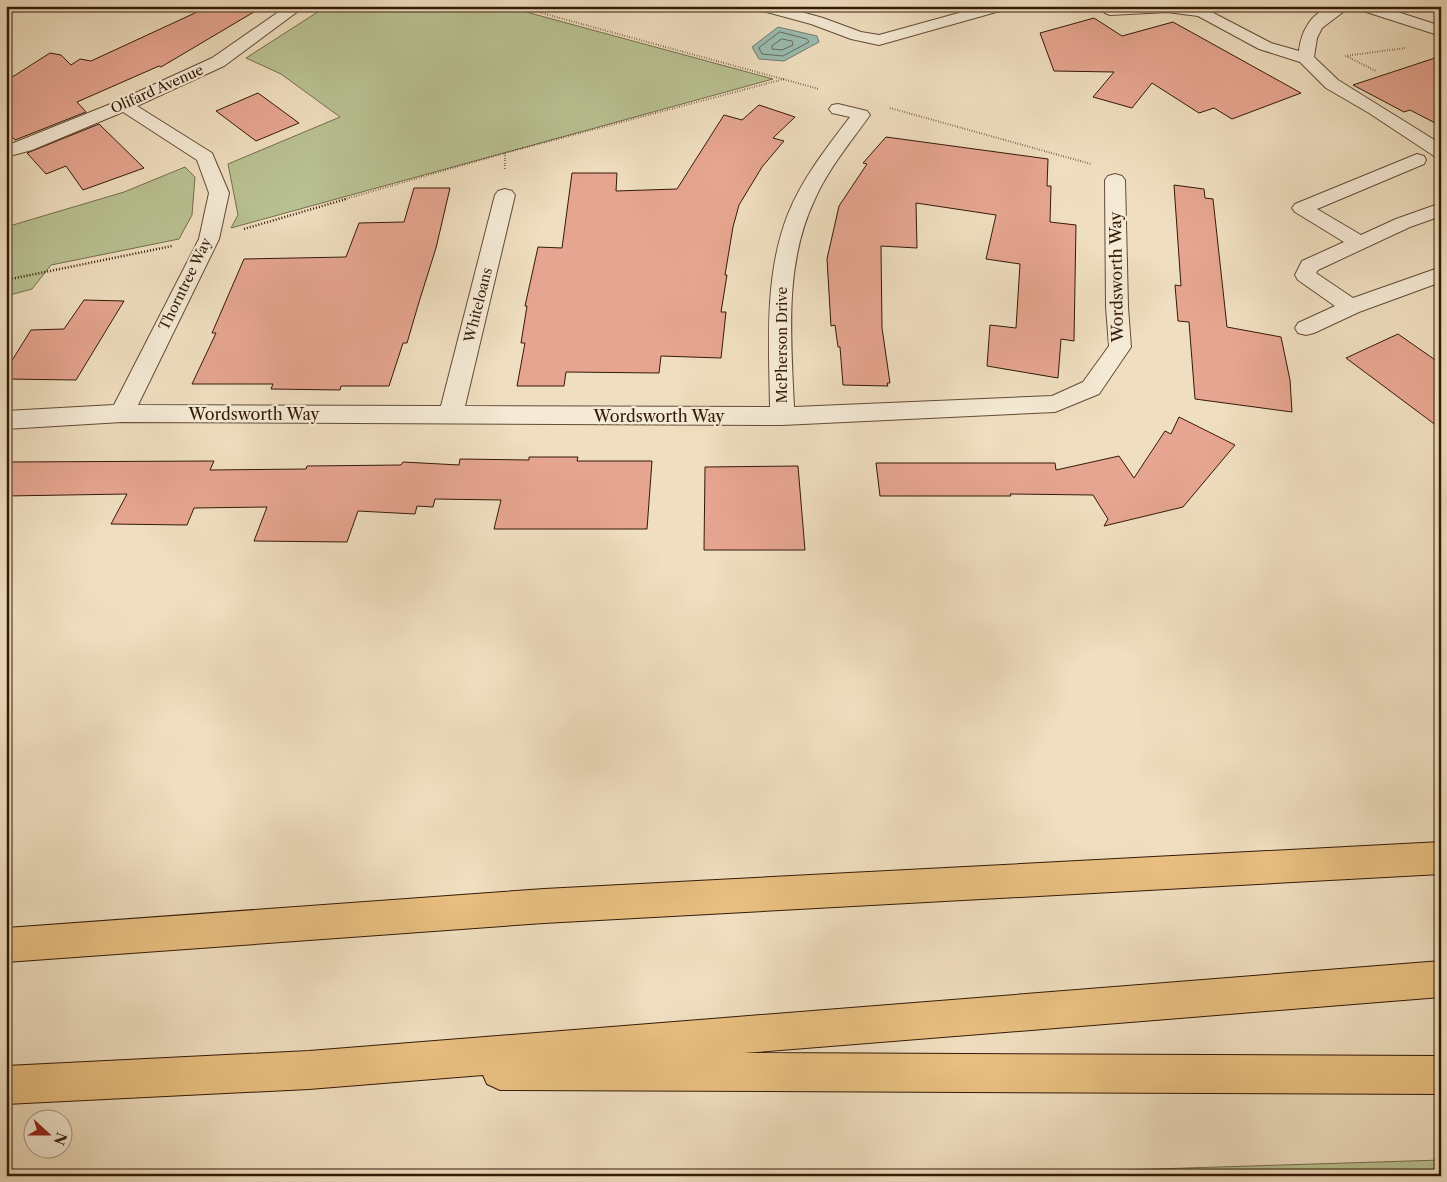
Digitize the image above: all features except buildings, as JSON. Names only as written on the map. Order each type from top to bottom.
[{"type":"highway","points":[[6,945],[191,929],[828,889],[1441,858]]},
{"type":"highway","points":[[6,932],[191,929]]},
{"type":"highway","points":[[6,1085],[309,1070],[1441,979]]},
{"type":"highway","points":[[309,1070],[1441,1075]]},
{"type":"street","name":"Olifard Avenue","points":[[6,152],[26,146],[124,105],[218,62],[297,6]]},
{"type":"street","points":[[762,6],[816,21],[857,36],[879,40],[1002,6]]},
{"type":"street","points":[[1306,58],[1308,36],[1314,27],[1327,15],[1343,6]]},
{"type":"street","points":[[1362,6],[1441,31]]},
{"type":"street","points":[[1110,10],[1167,7],[1202,12],[1265,46],[1306,58],[1332,84],[1391,119],[1441,152]]},
{"type":"street","name":"Thorntree Way","points":[[122,413],[209,239],[219,193],[205,157],[124,105]]},
{"type":"street","name":"McPherson Drive","points":[[782,416],[780,298],[786,256],[798,213],[828,158],[861,115],[838,109]]},
{"type":"street","points":[[1360,243],[1302,208],[1417,160]]},
{"type":"street","name":"Wordsworth Way","points":[[6,420],[122,413],[782,416],[1055,404],[1091,388],[1120,347],[1117,307],[1115,180]]},
{"type":"street","name":"Whiteloans","points":[[451,415],[504,196]]},
{"type":"street","points":[[1351,307],[1306,275],[1309,266],[1403,223],[1441,209]]},
{"type":"street","points":[[1306,328],[1351,307],[1441,274]]},
{"type":"path","points":[[1306,58],[1347,56],[1408,48]]},
{"type":"path","points":[[6,280],[209,239],[506,153],[784,79]]},
{"type":"green space","points":[[327,6],[504,6],[773,79],[231,228],[238,215],[228,164],[340,117],[281,74],[246,58]]},
{"type":"green space","points":[[185,167],[195,177],[192,215],[179,239],[51,265],[32,289],[6,296],[6,227],[124,192]]},
{"type":"green space","points":[[1441,1160],[1441,1176],[933,1176]]},
{"type":"water","points":[[778,27],[817,36],[819,42],[784,61],[759,59],[752,47]]}]
